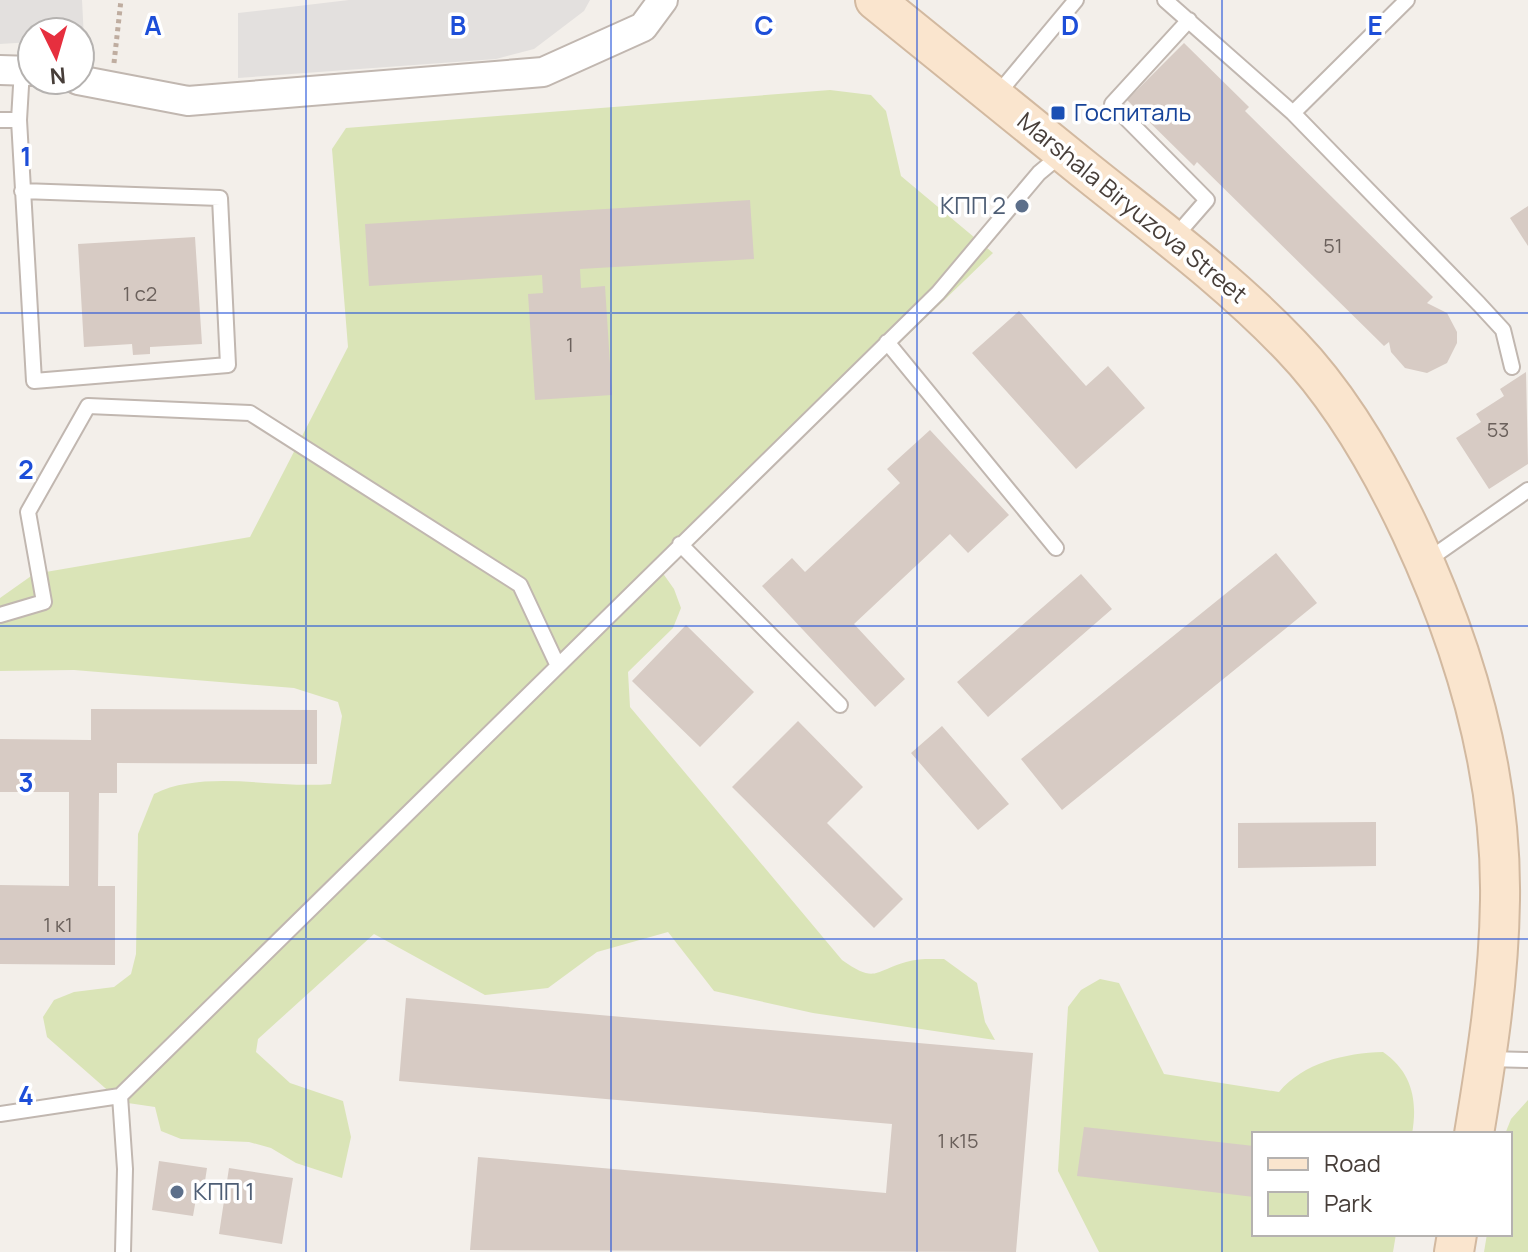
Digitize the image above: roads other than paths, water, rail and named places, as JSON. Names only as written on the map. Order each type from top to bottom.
[{"type":"street","points":[[96,84],[188,101],[543,72],[643,27],[663,0]]},
{"type":"street","name":"Marshala Biryuzova Street","points":[[875,0],[1211,268],[1294,348],[1340,408],[1389,486],[1448,613],[1480,725],[1495,818],[1500,909],[1488,1059],[1474,1132]]},
{"type":"lane","points":[[995,96],[1076,0]]},
{"type":"lane","points":[[1165,0],[1293,113],[1503,330],[1512,367]]},
{"type":"lane","points":[[1293,113],[1407,0]]},
{"type":"lane","points":[[1173,239],[1207,200],[1112,104],[1189,20]]},
{"type":"lane","points":[[19,96],[22,191],[34,381],[228,365],[220,198],[22,191]]},
{"type":"lane","points":[[0,120],[19,120]]},
{"type":"lane","points":[[0,1114],[120,1096],[938,293],[1039,173],[1063,153]]},
{"type":"lane","points":[[887,342],[1056,548]]},
{"type":"lane","points":[[0,615],[44,602],[28,512],[88,406],[250,413],[520,585],[557,664]]},
{"type":"lane","points":[[1425,563],[1528,490]]},
{"type":"lane","points":[[680,544],[840,705]]},
{"type":"lane","points":[[1488,1059],[1528,1060]]},
{"type":"lane","points":[[120,1096],[125,1169],[123,1252]]},
{"type":"place","name":"Госпиталь","points":[[1058,113]]},
{"type":"place","name":"КПП 2","points":[[1022,206]]},
{"type":"place","name":"КПП 1","points":[[177,1192]]}]
